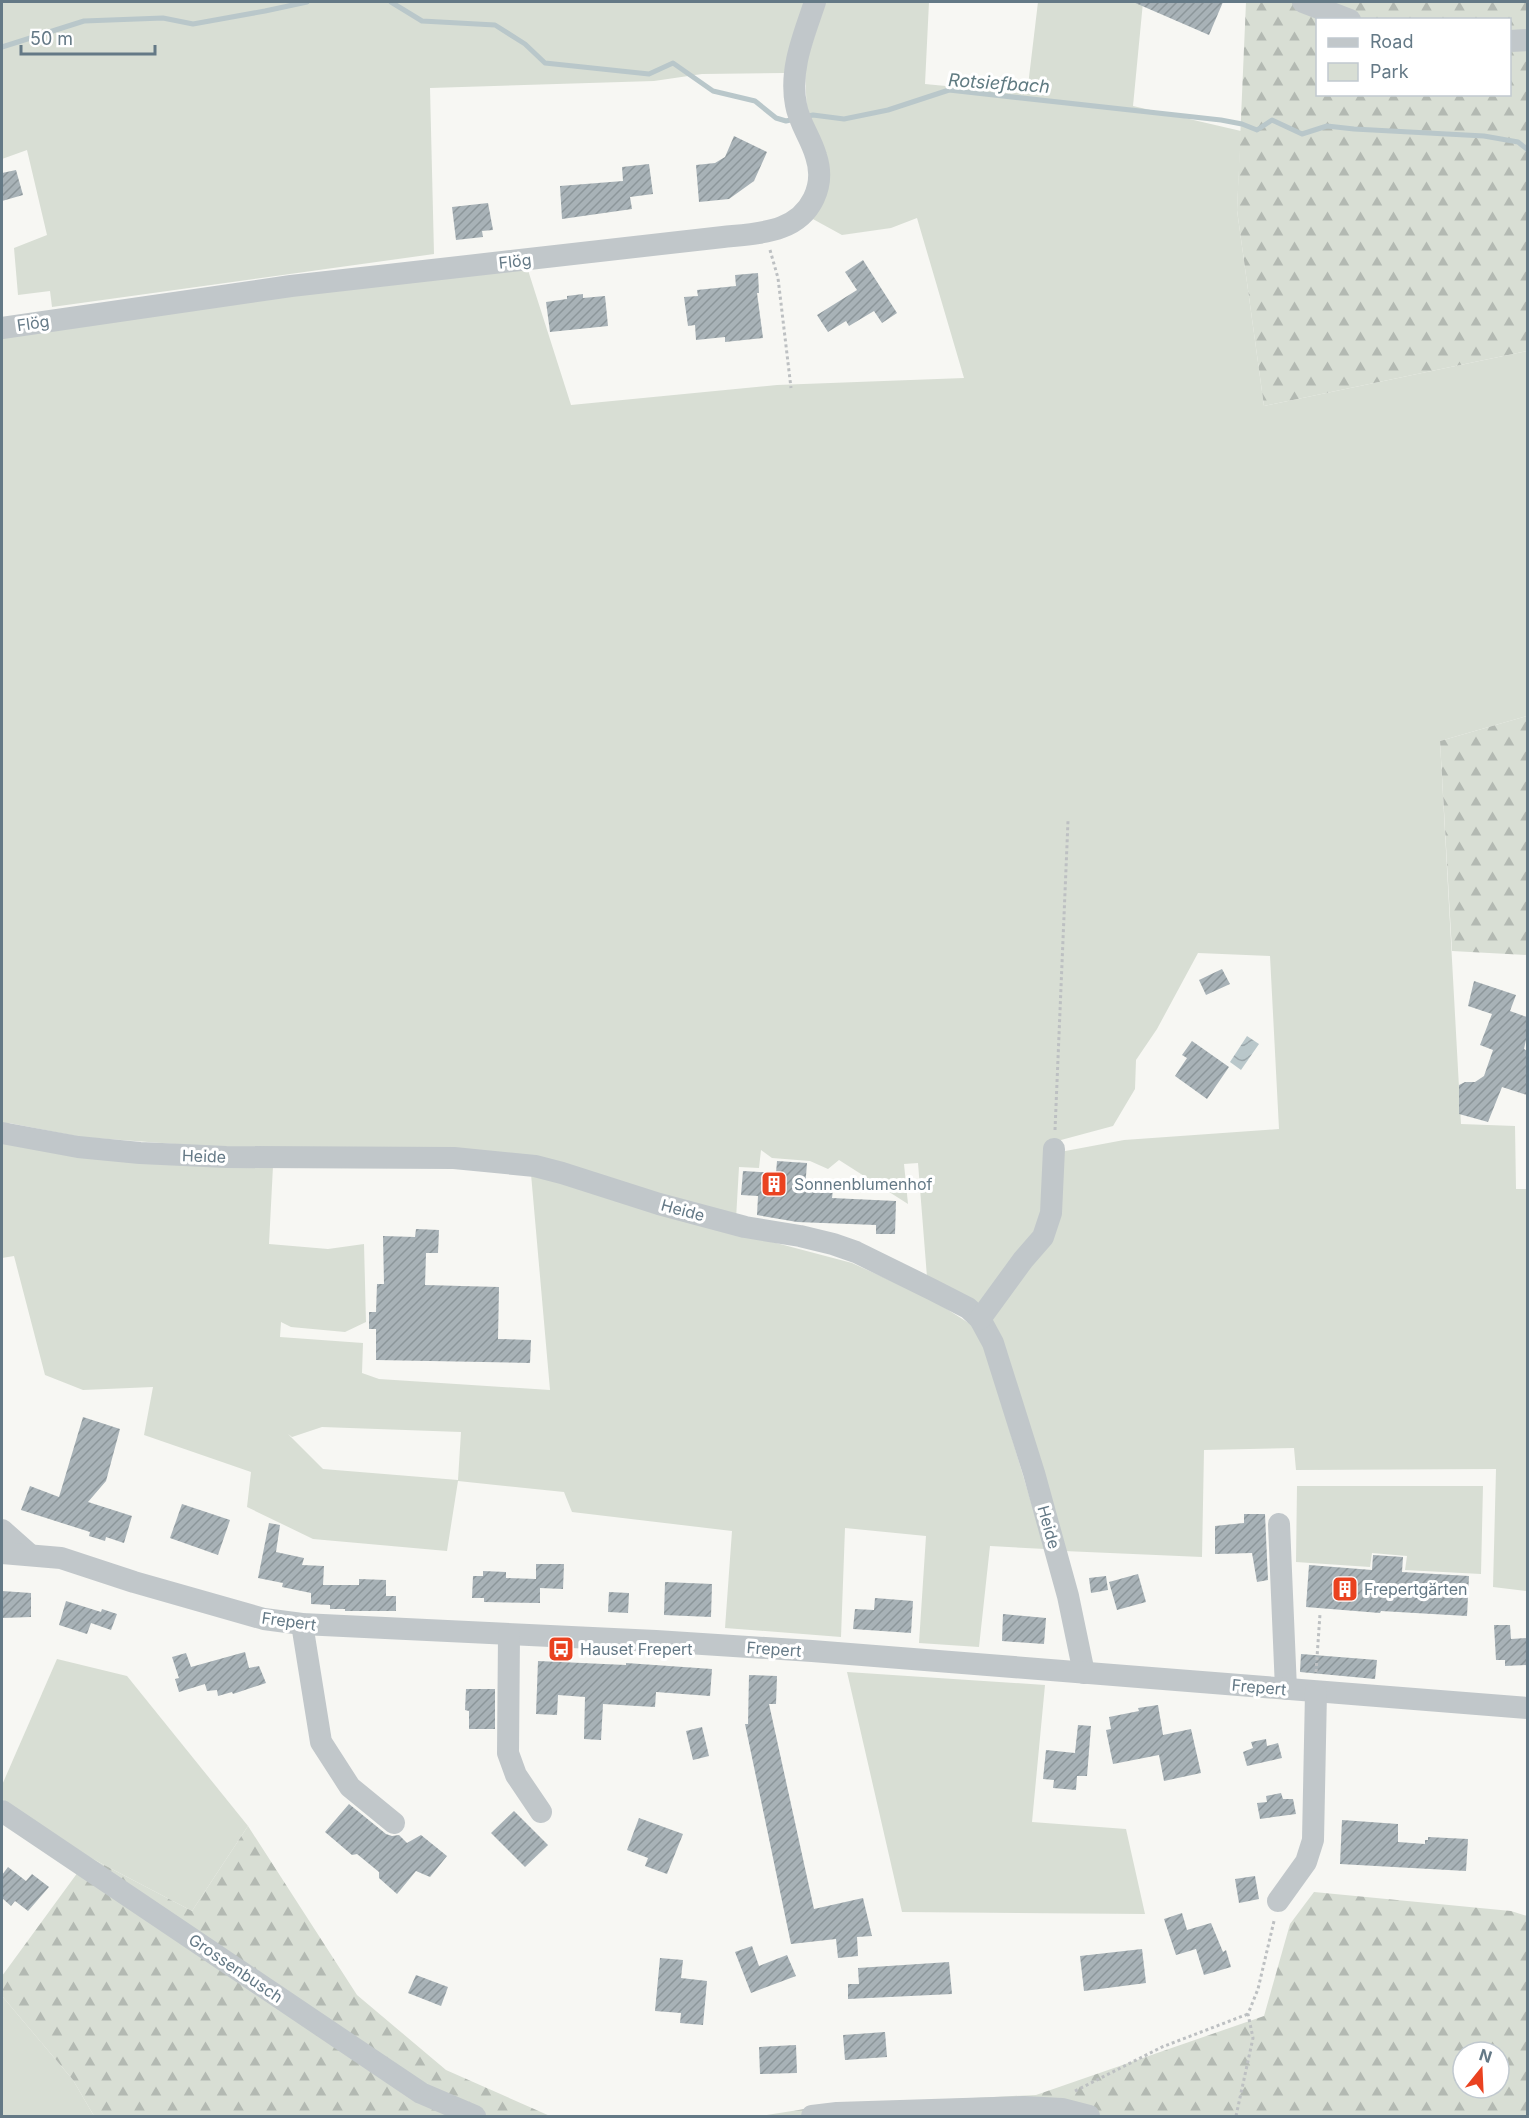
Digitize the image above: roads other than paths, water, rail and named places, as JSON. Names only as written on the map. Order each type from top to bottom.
[{"type":"street","name":"Flög","points":[[2,328],[291,286],[762,232],[781,227],[795,220],[809,207],[818,190],[819,170],[816,156],[799,116],[793,75],[799,48],[815,2]]},
{"type":"street","points":[[1303,2],[1345,18]]},
{"type":"street","points":[[1511,41],[1527,40]]},
{"type":"street","name":"Heide","points":[[2,1133],[78,1147],[140,1153],[261,1158],[454,1158],[535,1166],[659,1204],[746,1227],[800,1236],[856,1252],[968,1308],[980,1319],[993,1343],[1034,1473],[1068,1596],[1084,1673]]},
{"type":"street","points":[[980,1319],[1023,1260],[1043,1237],[1051,1213],[1054,1149]]},
{"type":"street","points":[[1280,1524],[1286,1689]]},
{"type":"street","points":[[2,1530],[29,1554]]},
{"type":"street","name":"Frepert","points":[[2,1553],[61,1558],[264,1619],[302,1624],[779,1649],[1286,1689],[1316,1683],[1527,1708]]},
{"type":"street","points":[[302,1624],[321,1742],[350,1787],[394,1823]]},
{"type":"street","points":[[509,1635],[508,1753],[516,1775],[541,1812]]},
{"type":"street","points":[[1278,1901],[1306,1862],[1313,1840],[1316,1683]]},
{"type":"street","name":"Grossenbusch","points":[[2,1811],[421,2092],[475,2116]]},
{"type":"street","points":[[812,2116],[837,2113],[1013,2107],[1062,2109],[1089,2116]]},
{"type":"water","points":[[1247,1036],[1259,1044],[1241,1070],[1230,1062]]},
{"type":"waterway","name":"Rotsiefbach","points":[[2,47],[84,21],[163,18],[193,24],[307,2]]},
{"type":"waterway","name":"Rotsiefbach","points":[[391,2],[422,21],[495,25],[525,44],[545,63],[649,74],[673,63],[713,91],[755,101],[776,118],[786,121],[795,119]]},
{"type":"waterway","name":"Rotsiefbach","points":[[804,117],[813,115],[844,119],[888,110],[949,90],[1221,120],[1257,130],[1272,120],[1302,134],[1327,126],[1484,136],[1518,142],[1528,150]]},
{"type":"place","name":"Sonnenblumenhof","points":[[774,1184]]},
{"type":"place","name":"Frepertgärten","points":[[1345,1589]]},
{"type":"place","name":"Hauset Frepert","points":[[561,1649]]}]
